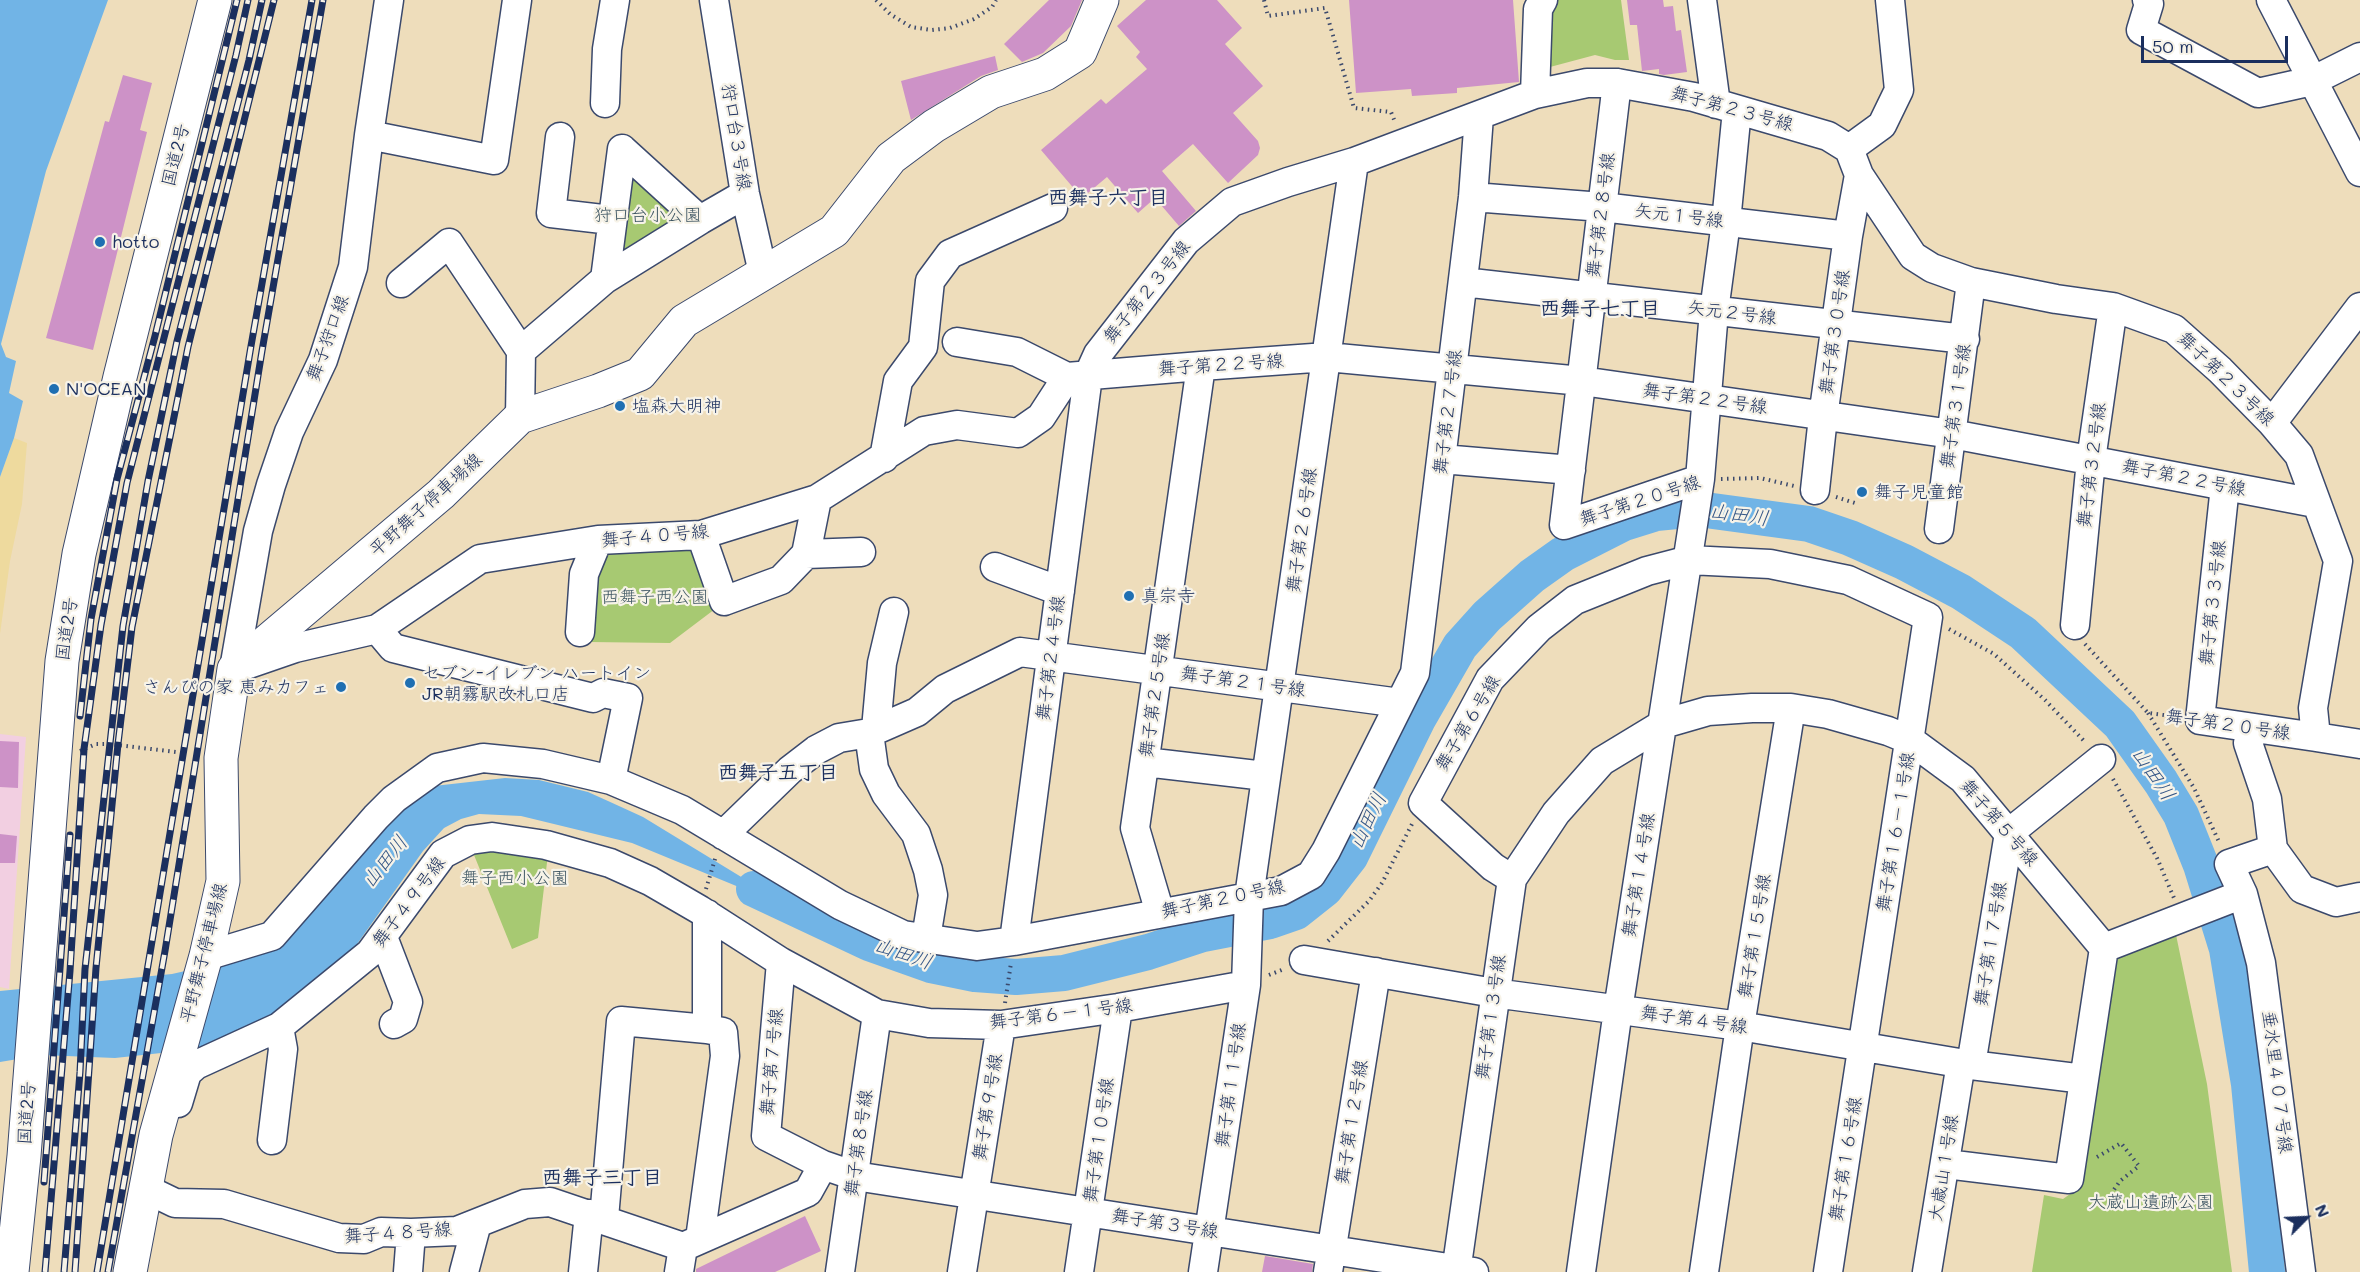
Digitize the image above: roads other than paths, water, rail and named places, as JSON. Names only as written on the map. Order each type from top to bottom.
[{"type":"main road","name":"国道2号","points":[[12,1272],[24,1156],[62,661],[78,554],[215,0]]},
{"type":"main road","name":"平野舞子停車場線","points":[[130,1272],[156,1135],[172,1071],[206,956],[223,881],[221,758],[234,669],[441,494],[520,417],[598,391],[640,374],[684,321],[834,231],[891,158],[934,126],[991,92],[1045,74],[1080,52],[1102,0]]},
{"type":"street","name":"舞子狩口線","points":[[234,669],[258,531],[271,485],[289,432],[323,360],[353,267],[369,135],[390,0]]},
{"type":"street","points":[[369,135],[494,160],[517,0]]},
{"type":"street","points":[[605,103],[608,49],[615,0]]},
{"type":"street","name":"狩口台３号線","points":[[714,0],[745,194],[763,273]]},
{"type":"street","points":[[1535,94],[1538,9],[1542,0]]},
{"type":"street","name":"舞子第１４号線","points":[[1581,1272],[1618,1010],[1689,560],[1700,479],[1714,311],[1726,222],[1727,107],[1702,0]]},
{"type":"street","points":[[1854,162],[1882,125],[1899,90],[1890,0]]},
{"type":"street","points":[[2147,0],[2141,30],[2258,93],[2312,81],[2360,57]]},
{"type":"street","points":[[2271,0],[2360,172]]},
{"type":"street","name":"舞子第２３号線","points":[[1077,376],[1098,354],[1186,241],[1232,202],[1354,162],[1535,94],[1587,83],[1617,83],[1727,107],[1828,136],[1854,162],[1913,256],[1932,268],[1971,282],[2056,299],[2113,307],[2174,329],[2220,370],[2272,423],[2299,455],[2316,503],[2349,560]]},
{"type":"street","name":"舞子第２８号線","points":[[1564,525],[1617,83]]},
{"type":"street","name":"舞子第２７号線","points":[[1400,704],[1415,673],[1473,196],[1479,116]]},
{"type":"street","points":[[560,137],[551,213],[611,220]]},
{"type":"street","points":[[604,279],[622,149],[700,220]]},
{"type":"street","name":"舞子第２６号線","points":[[1249,897],[1354,162]]},
{"type":"street","name":"舞子第３０号線","points":[[1815,490],[1848,236],[1854,162]]},
{"type":"street","points":[[521,351],[604,279],[745,194]]},
{"type":"street","name":"矢元１号線","points":[[1473,196],[1602,207],[1848,236]]},
{"type":"street","points":[[884,458],[898,381],[923,347],[930,281],[950,254],[1053,208]]},
{"type":"street","points":[[401,283],[450,243],[521,351],[520,417]]},
{"type":"street","name":"矢元２号線","points":[[1463,282],[1965,339]]},
{"type":"street","name":"舞子第３１号線","points":[[1939,529],[1971,282]]},
{"type":"street","name":"舞子第３２号線","points":[[2075,625],[2091,460],[2113,307]]},
{"type":"street","points":[[2272,423],[2360,307]]},
{"type":"street","points":[[957,342],[1017,352],[1077,376]]},
{"type":"street","name":"舞子第２２号線","points":[[1077,376],[1327,357],[1582,381],[1952,434],[2316,503]]},
{"type":"street","name":"舞子第２５号線","points":[[1160,913],[1135,828],[1201,366]]},
{"type":"street","name":"舞子４０号線","points":[[234,669],[295,648],[377,629],[480,559],[598,540],[701,535],[817,499],[924,431],[957,425],[1018,433],[1041,417],[1077,376]]},
{"type":"street","name":"舞子第２４号線","points":[[1014,942],[1060,591],[1077,376]]},
{"type":"street","points":[[1442,459],[1571,470]]},
{"type":"street","name":"舞子第２０号線","points":[[1564,525],[1700,479]]},
{"type":"street","name":"舞子第３３号線","points":[[2200,720],[2225,486]]},
{"type":"street","points":[[701,535],[724,601],[781,580],[806,554],[817,499]]},
{"type":"street","points":[[580,632],[584,574],[598,540]]},
{"type":"street","points":[[806,554],[861,552]]},
{"type":"street","name":"舞子第６号線","points":[[1512,879],[1493,867],[1423,803],[1490,679],[1539,628],[1575,600],[1647,571],[1689,560],[1770,564],[1848,580],[1928,616]]},
{"type":"street","points":[[2316,737],[2313,708],[2349,560]]},
{"type":"street","points":[[995,567],[1060,591]]},
{"type":"street","points":[[894,612],[882,663],[873,731],[874,769],[886,794],[916,834],[928,870],[933,895],[926,938]]},
{"type":"street","name":"舞子第１６－１号線","points":[[1864,1046],[1928,616]]},
{"type":"street","points":[[377,629],[393,648],[592,698],[603,693],[628,698],[610,780]]},
{"type":"street","name":"舞子第２１号線","points":[[723,835],[790,770],[816,750],[839,738],[873,731],[917,712],[945,689],[1020,652],[1400,704]]},
{"type":"street","name":"舞子第２０号線","points":[[206,956],[272,936],[394,799],[437,768],[483,758],[543,764],[610,780],[682,810],[840,905],[903,935],[977,946],[1014,942],[1281,891],[1311,875],[1326,851],[1400,704]]},
{"type":"street","name":"舞子第５号線","points":[[1512,879],[1556,813],[1602,761],[1663,724],[1708,711],[1791,708],[1828,714],[1888,731],[1910,740],[1963,779],[2104,948]]},
{"type":"street","name":"舞子第１５号線","points":[[1704,1272],[1740,1026],[1791,708]]},
{"type":"street","name":"舞子第２０号線","points":[[2200,720],[2360,744]]},
{"type":"street","points":[[2251,728],[2248,743],[2267,799],[2273,849],[2302,889],[2336,902],[2360,897]]},
{"type":"street","points":[[2009,833],[2101,759]]},
{"type":"street","points":[[1145,762],[1265,776]]},
{"type":"street","name":"舞子第１７号線","points":[[1966,1064],[2009,833]]},
{"type":"street","name":"舞子４９号線","points":[[156,1135],[172,1123],[187,1073],[196,1065],[279,1026],[370,953],[443,854],[470,840],[492,837],[546,845],[610,862],[650,881],[704,912],[781,962]]},
{"type":"street","name":"垂水里４０７号線","points":[[2273,849],[2229,864],[2243,894],[2261,963],[2301,1272]]},
{"type":"street","name":"舞子第１３号線","points":[[1463,1271],[1494,993],[1512,879]]},
{"type":"street","points":[[1946,1164],[2069,1179],[2104,948],[2243,894]]},
{"type":"street","name":"舞子第１１号線","points":[[1203,1272],[1246,985],[1249,897]]},
{"type":"street","points":[[704,912],[707,1029]]},
{"type":"street","points":[[383,937],[408,1002],[403,1019],[394,1024]]},
{"type":"street","name":"舞子第４号線","points":[[1304,960],[1494,993],[1740,1026],[1966,1064],[2084,1079]]},
{"type":"street","name":"舞子第６－１号線","points":[[781,962],[876,1014],[929,1023],[1001,1025],[1118,1008],[1246,985]]},
{"type":"street","name":"舞子第７号線","points":[[781,962],[766,1136],[823,1165],[855,1176]]},
{"type":"street","name":"舞子第１２号線","points":[[1329,1261],[1376,972]]},
{"type":"street","name":"舞子第１０号線","points":[[1079,1272],[1118,1008]]},
{"type":"street","name":"舞子第８号線","points":[[840,1272],[876,1014]]},
{"type":"street","points":[[583,1272],[596,1216],[621,1021],[723,1032],[725,1056],[687,1253]]},
{"type":"street","name":"舞子第９号線","points":[[962,1272],[1001,1025]]},
{"type":"street","points":[[272,1140],[283,1049],[279,1026]]},
{"type":"street","name":"舞子第１６号線","points":[[1828,1272],[1864,1046]]},
{"type":"street","name":"大歳山１号線","points":[[1927,1272],[1966,1064]]},
{"type":"street","points":[[687,1253],[808,1192],[823,1165]]},
{"type":"street","name":"舞子第３号線","points":[[855,1176],[1210,1230],[1329,1261],[1463,1271]]},
{"type":"street","name":"舞子４８号線","points":[[146,1189],[176,1203],[224,1204],[339,1238],[364,1239],[381,1232],[457,1231],[525,1204],[550,1202],[596,1216],[687,1253]]},
{"type":"street","points":[[464,1272],[477,1223]]},
{"type":"street","points":[[408,1272],[411,1233]]},
{"type":"water","points":[[0,0],[108,0],[46,171],[1,344],[6,357],[16,361],[9,393],[23,401],[14,438],[0,477]]},
{"type":"water","points":[[505,778],[539,780],[588,792],[608,801],[643,817],[797,911],[632,843],[521,816],[479,814],[461,819],[444,828],[423,851],[355,947],[327,973],[266,1020],[198,1049],[115,1058],[42,1055],[0,1062],[0,991],[172,974],[238,959],[395,809],[434,786]]},
{"type":"waterway","name":"山田川","points":[[754,889],[869,943],[931,965],[975,974],[1016,977],[1064,973],[1148,952],[1203,934],[1270,921],[1296,912],[1325,889],[1350,857],[1418,719],[1460,646],[1487,616],[1532,576],[1563,554],[1624,523],[1656,513],[1698,509],[1809,524],[1850,538],[1904,562],[1961,592],[2023,633],[2120,724],[2161,782],[2181,815],[2201,865],[2227,949],[2249,1084],[2267,1272]]},
{"type":"railway","points":[[80,716],[91,619],[117,479],[155,336],[237,0]]},
{"type":"railway","points":[[45,1272],[70,971],[84,749],[101,625],[127,483],[248,0]]},
{"type":"railway","points":[[64,1272],[80,1072],[85,969],[123,626],[148,481],[177,341],[249,60],[262,0]]},
{"type":"railway","points":[[75,1272],[96,968],[132,627],[188,347],[274,0]]},
{"type":"railway","points":[[97,1272],[251,346],[312,0]]},
{"type":"railway","points":[[108,1272],[165,951],[262,351],[323,0]]},
{"type":"railway","points":[[44,1182],[70,835]]},
{"type":"place","name":"hotto","points":[[100,242]]},
{"type":"place","name":"N'OCEAN","points":[[54,389]]},
{"type":"place","name":"塩森大明神","points":[[620,406]]},
{"type":"place","name":"舞子児童館","points":[[1862,492]]},
{"type":"place","name":"真宗寺","points":[[1129,596]]},
{"type":"place","name":"セブン-イレブン ハートイン JR朝霧駅改札口店","points":[[410,683]]},
{"type":"place","name":"さんぴの家 恵みカフェ","points":[[341,687]]},
{"type":"district","name":"西舞子六丁目","points":[[1108,198]]},
{"type":"district","name":"西舞子七丁目","points":[[1600,309]]},
{"type":"district","name":"西舞子五丁目","points":[[778,773]]},
{"type":"district","name":"西舞子三丁目","points":[[602,1178]]},
{"type":"park label","name":"狩口台小公園","points":[[648,215]]},
{"type":"park label","name":"西舞子西公園","points":[[655,597]]},
{"type":"park label","name":"舞子西小公園","points":[[515,878]]},
{"type":"park label","name":"大蔵山遺跡公園","points":[[2151,1202]]}]
